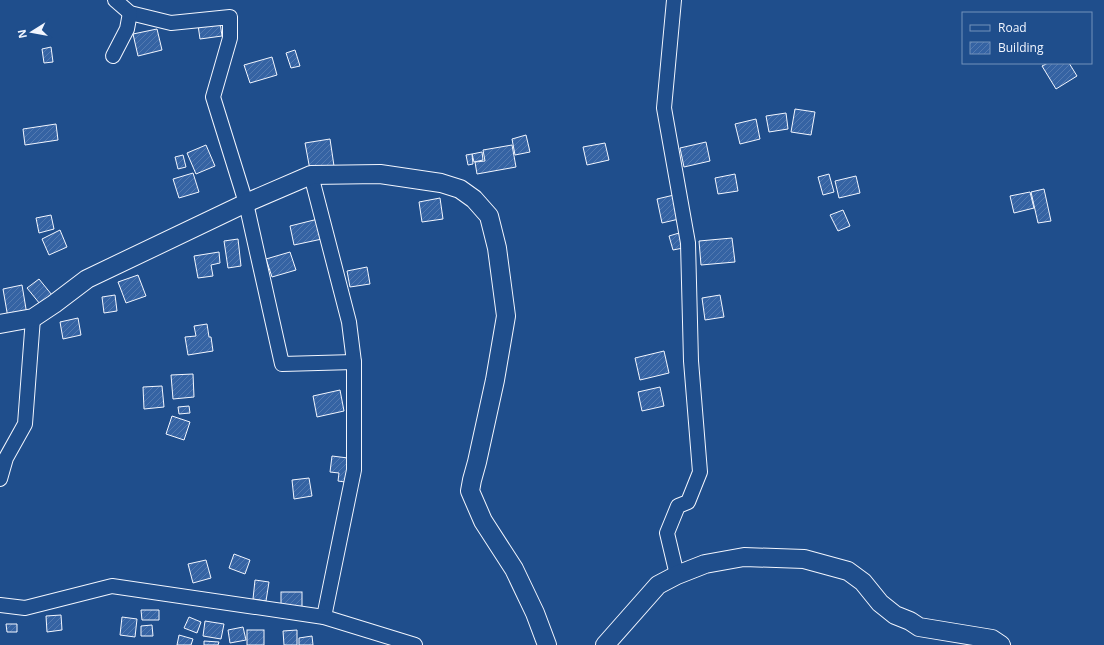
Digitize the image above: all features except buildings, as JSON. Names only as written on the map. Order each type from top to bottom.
[{"type":"main road","points":[[0,324],[33,318],[87,279],[246,203],[311,175],[380,174],[441,184],[460,189],[474,199],[489,216],[497,248],[506,316],[495,380],[470,492],[483,521],[514,569],[535,612],[547,645]]},
{"type":"main road","points":[[605,645],[658,585],[677,575],[705,564],[744,557],[804,559],[848,571],[863,582],[880,603],[895,615],[910,621],[919,627],[992,638],[1001,645]]},
{"type":"street","points":[[115,0],[130,13],[171,23],[230,18],[230,38],[213,96],[246,203],[282,364],[354,362]]},
{"type":"street","points":[[674,0],[664,108],[688,243],[691,361],[700,472],[688,502],[678,506],[668,533],[677,575]]},
{"type":"street","points":[[113,56],[126,29],[130,13]]},
{"type":"street","points":[[311,175],[349,322],[354,362],[354,470],[324,617]]},
{"type":"street","points":[[0,479],[6,458],[26,424],[33,318]]},
{"type":"street","points":[[0,605],[25,608],[112,586],[324,617],[415,645]]}]
